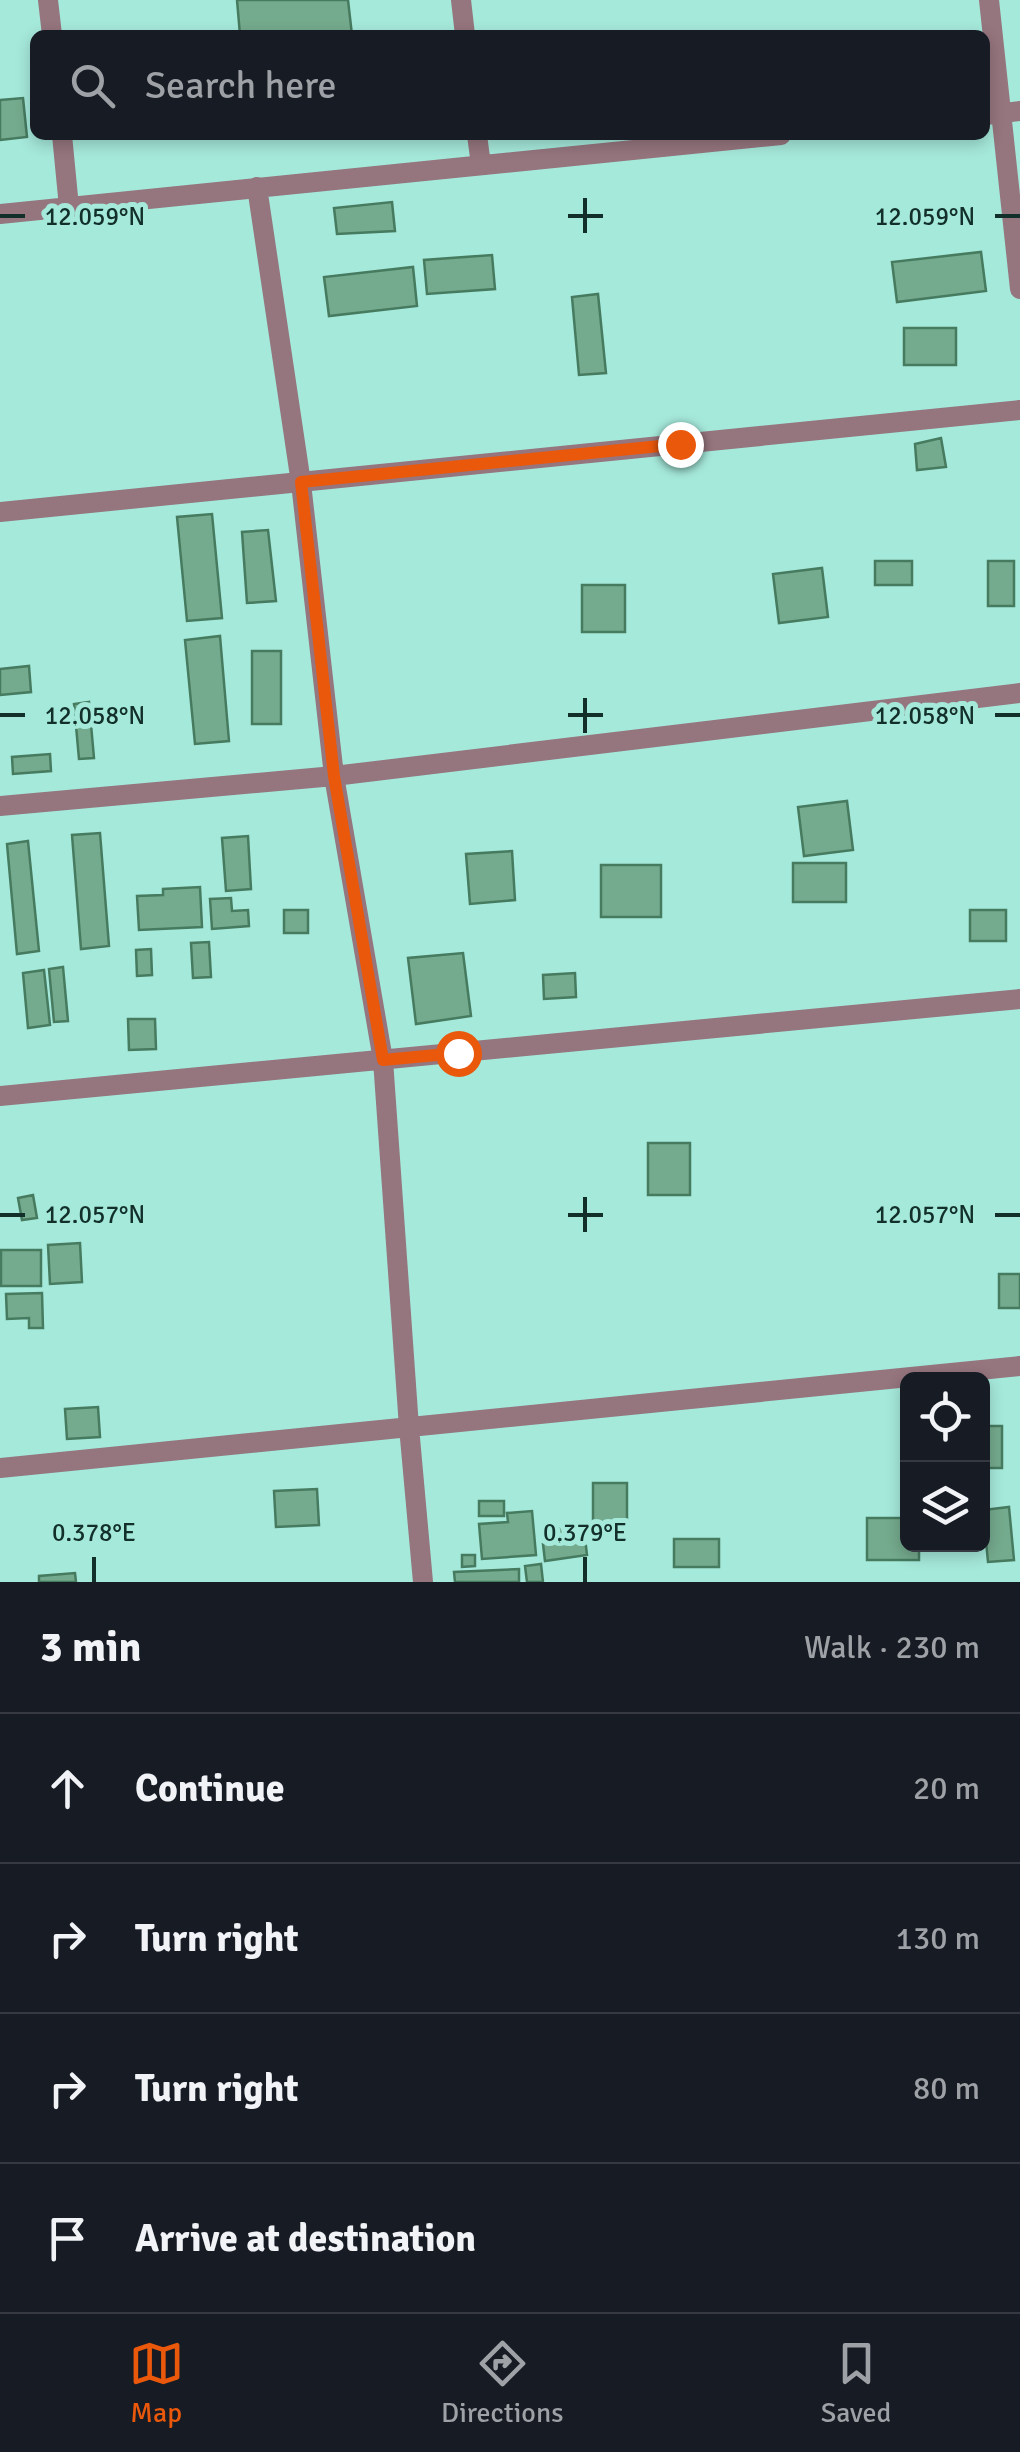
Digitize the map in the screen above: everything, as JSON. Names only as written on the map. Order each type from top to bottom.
[{"type":"street","points":[[48,0],[51,30]]},
{"type":"street","points":[[461,0],[464,30]]},
{"type":"street","points":[[989,0],[1020,289]]},
{"type":"street","points":[[62,140],[69,207]]},
{"type":"street","points":[[478,140],[481,165]]},
{"type":"street","points":[[0,214],[731,140]]},
{"type":"street","points":[[258,188],[301,482],[334,776],[383,1060],[423,1582]]},
{"type":"street","points":[[0,512],[1020,410]]},
{"type":"street","points":[[0,806],[334,776],[1020,693]]},
{"type":"street","points":[[0,1096],[1020,998]]},
{"type":"street","points":[[0,1468],[1020,1366]]},
{"type":"building","points":[[237,0],[348,0],[351,30],[240,30]]},
{"type":"building","points":[[23,98],[27,137],[0,140],[0,100]]},
{"type":"building","points":[[392,202],[395,231],[337,234],[334,208]]},
{"type":"building","points":[[981,252],[986,291],[897,302],[892,262]]},
{"type":"building","points":[[492,255],[495,289],[427,294],[424,260]]},
{"type":"building","points":[[413,267],[417,306],[329,316],[324,277]]},
{"type":"building","points":[[598,294],[606,373],[579,375],[572,297]]},
{"type":"building","points":[[904,328],[956,328],[956,365],[904,365]]},
{"type":"building","points":[[941,438],[946,467],[917,470],[915,444]]},
{"type":"building","points":[[212,514],[222,618],[187,621],[177,517]]},
{"type":"building","points":[[268,530],[276,601],[247,603],[242,532]]},
{"type":"building","points":[[875,561],[912,561],[912,585],[875,585]]},
{"type":"building","points":[[988,561],[1014,561],[1014,606],[988,606]]},
{"type":"building","points":[[822,568],[828,617],[779,623],[773,574]]},
{"type":"building","points":[[582,585],[625,585],[625,632],[582,632]]},
{"type":"building","points":[[220,636],[229,741],[195,744],[185,640]]},
{"type":"building","points":[[252,651],[281,651],[281,724],[252,724]]},
{"type":"building","points":[[29,666],[31,692],[0,695],[0,669]]},
{"type":"building","points":[[89,702],[94,758],[79,759],[74,704]]},
{"type":"building","points":[[50,754],[51,771],[13,774],[12,757]]},
{"type":"building","points":[[847,801],[853,850],[804,856],[798,807]]},
{"type":"building","points":[[100,833],[109,946],[81,949],[72,835]]},
{"type":"building","points":[[248,836],[251,889],[226,891],[222,838]]},
{"type":"building","points":[[28,841],[39,951],[17,954],[7,844]]},
{"type":"building","points":[[512,851],[515,900],[470,904],[466,854]]},
{"type":"building","points":[[793,863],[846,863],[846,902],[793,902]]},
{"type":"building","points":[[601,865],[661,865],[661,917],[601,917]]},
{"type":"building","points":[[200,887],[202,927],[139,930],[137,896],[163,895],[163,889]]},
{"type":"building","points":[[231,898],[232,911],[248,910],[249,926],[212,929],[210,899]]},
{"type":"building","points":[[284,910],[308,910],[308,933],[284,933]]},
{"type":"building","points":[[970,910],[1006,910],[1006,941],[970,941]]},
{"type":"building","points":[[209,942],[211,977],[193,978],[191,943]]},
{"type":"building","points":[[151,949],[152,975],[137,976],[136,950]]},
{"type":"building","points":[[463,953],[471,1016],[416,1024],[408,958]]},
{"type":"building","points":[[63,967],[68,1021],[54,1022],[49,969]]},
{"type":"building","points":[[44,970],[50,1025],[28,1028],[23,973]]},
{"type":"building","points":[[575,973],[576,997],[544,999],[543,975]]},
{"type":"building","points":[[128,1019],[155,1019],[156,1049],[129,1050]]},
{"type":"building","points":[[648,1143],[690,1143],[690,1195],[648,1195]]},
{"type":"building","points":[[33,1195],[37,1218],[22,1220],[18,1198]]},
{"type":"building","points":[[80,1243],[82,1282],[50,1284],[48,1245]]},
{"type":"building","points":[[1,1250],[41,1250],[41,1286],[1,1286]]},
{"type":"building","points":[[999,1274],[1020,1274],[1020,1308],[999,1308]]},
{"type":"building","points":[[42,1293],[43,1328],[29,1328],[29,1318],[7,1319],[6,1294]]},
{"type":"building","points":[[98,1407],[100,1437],[67,1439],[65,1409]]},
{"type":"building","points":[[990,1426],[1002,1426],[1002,1468],[990,1468]]},
{"type":"building","points":[[593,1483],[627,1483],[627,1525],[593,1525]]},
{"type":"building","points":[[317,1489],[319,1525],[276,1527],[274,1491]]},
{"type":"building","points":[[479,1501],[504,1501],[504,1516],[479,1516]]},
{"type":"building","points":[[1009,1507],[1014,1560],[988,1562],[990,1509]]},
{"type":"building","points":[[532,1511],[536,1555],[482,1559],[479,1524],[508,1522],[507,1513]]},
{"type":"building","points":[[867,1518],[900,1518],[900,1552],[919,1552],[919,1560],[867,1560]]},
{"type":"building","points":[[581,1526],[582,1535],[544,1539],[543,1530]]},
{"type":"building","points":[[585,1538],[587,1555],[545,1561],[543,1544]]},
{"type":"building","points":[[674,1539],[719,1539],[719,1567],[674,1567]]},
{"type":"building","points":[[462,1555],[475,1555],[475,1566],[462,1567]]},
{"type":"building","points":[[541,1564],[543,1582],[527,1582],[525,1566]]},
{"type":"building","points":[[519,1569],[519,1582],[455,1582],[454,1572]]},
{"type":"building","points":[[75,1573],[76,1582],[39,1582],[39,1576]]},
{"type":"route","points":[[458,1053],[383,1060],[334,776],[301,482],[680,444]]}]
